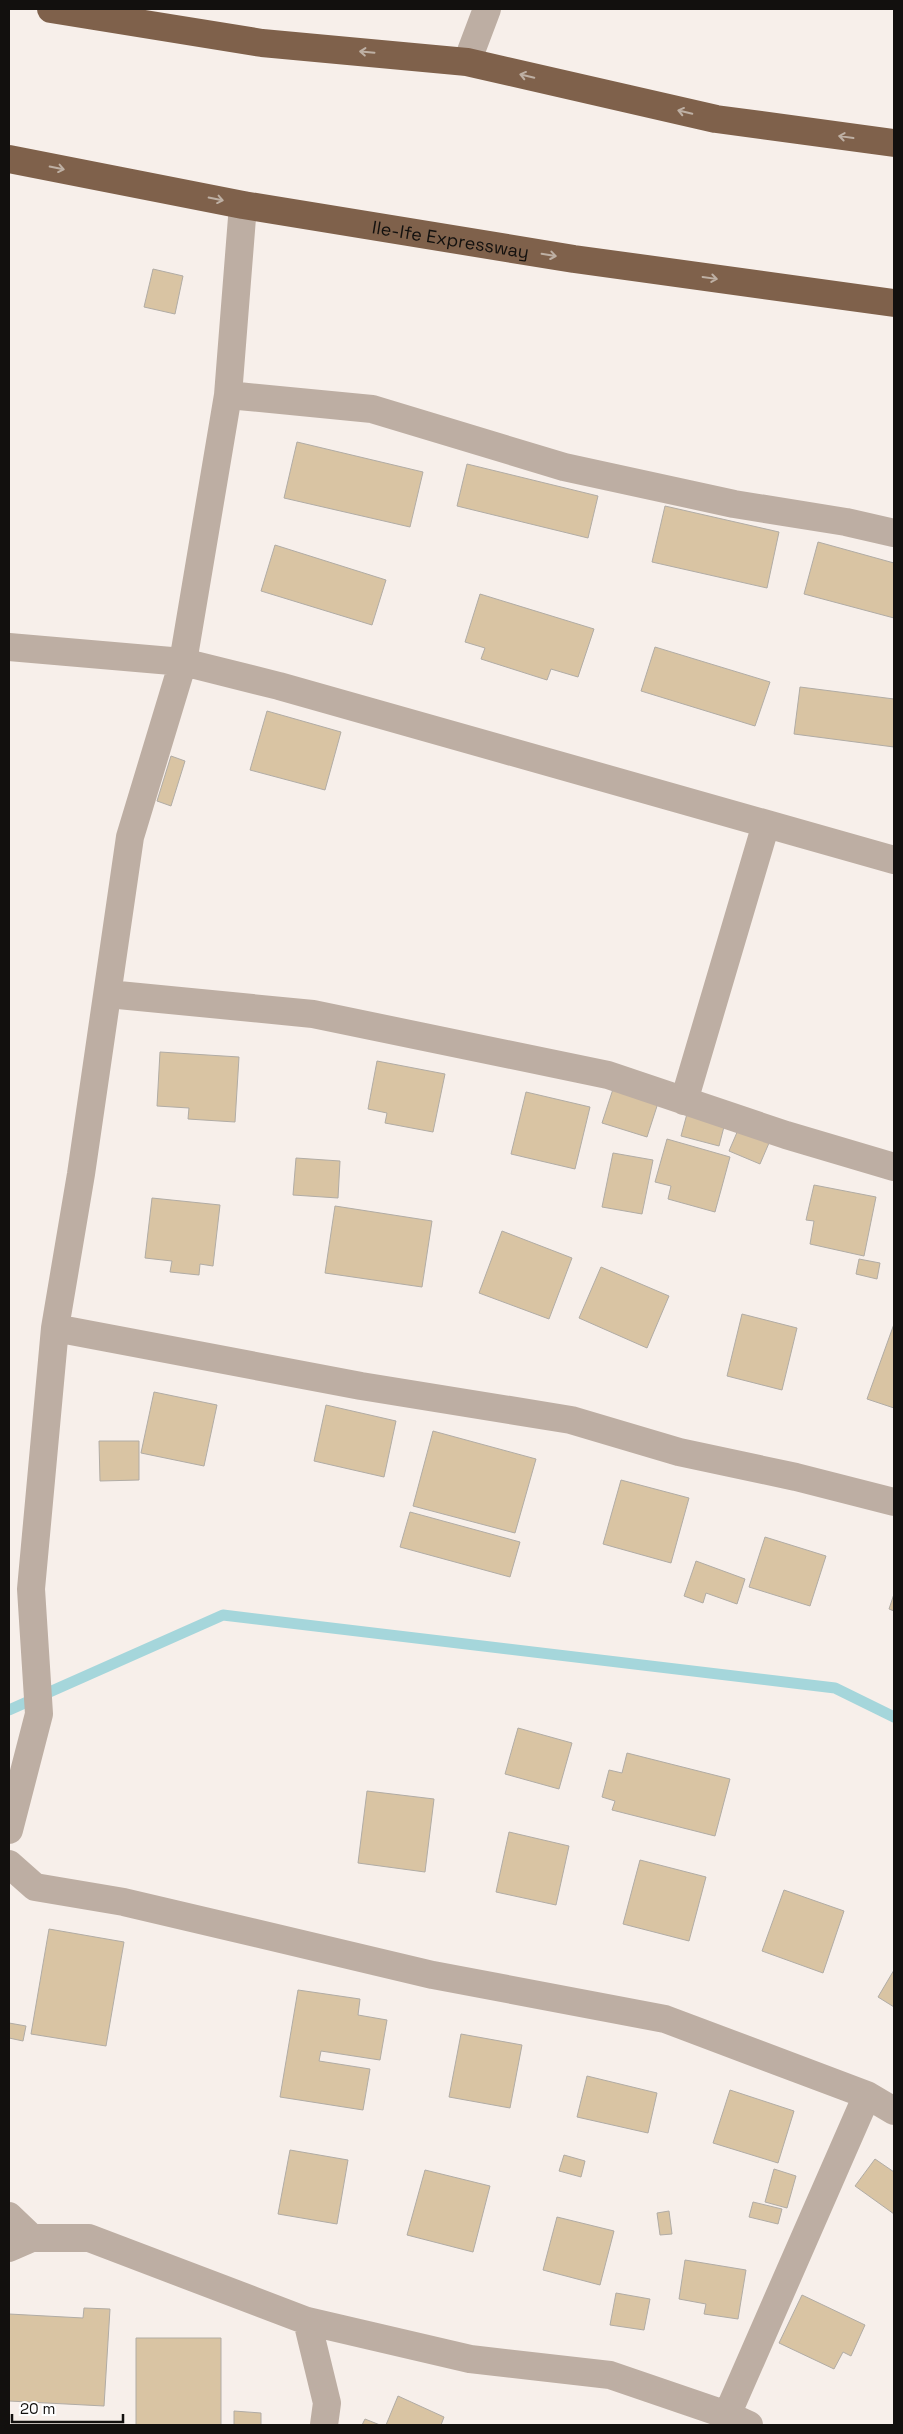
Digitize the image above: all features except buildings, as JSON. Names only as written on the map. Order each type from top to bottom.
[{"type":"highway","points":[[51,9],[262,42],[467,62],[716,119],[894,143]]},
{"type":"highway","name":"Ile-Ife Expressway","points":[[9,159],[243,204],[574,259],[894,303]]},
{"type":"street","points":[[467,62],[487,9]]},
{"type":"street","points":[[9,1830],[39,1714],[30,1589],[55,1328],[108,994],[130,837],[183,662],[228,395],[243,204]]},
{"type":"street","points":[[228,395],[372,409],[564,467],[734,504],[846,522],[894,533]]},
{"type":"street","points":[[9,647],[183,662],[288,689],[894,860]]},
{"type":"street","points":[[684,1101],[766,824]]},
{"type":"street","points":[[108,994],[313,1014],[608,1075],[786,1135],[894,1167]]},
{"type":"street","points":[[55,1328],[361,1386],[571,1420],[679,1452],[796,1477],[894,1502]]},
{"type":"street","points":[[9,1864],[36,1887],[124,1902],[433,1975],[665,2020],[867,2096],[894,2111]]},
{"type":"street","points":[[9,2216],[21,2243],[89,2238],[307,2321],[470,2359],[610,2375],[738,2420],[867,2096]]},
{"type":"street","points":[[307,2321],[327,2403],[324,2425]]},
{"type":"waterway","points":[[9,1710],[223,1615],[835,1688],[894,1717]]}]
